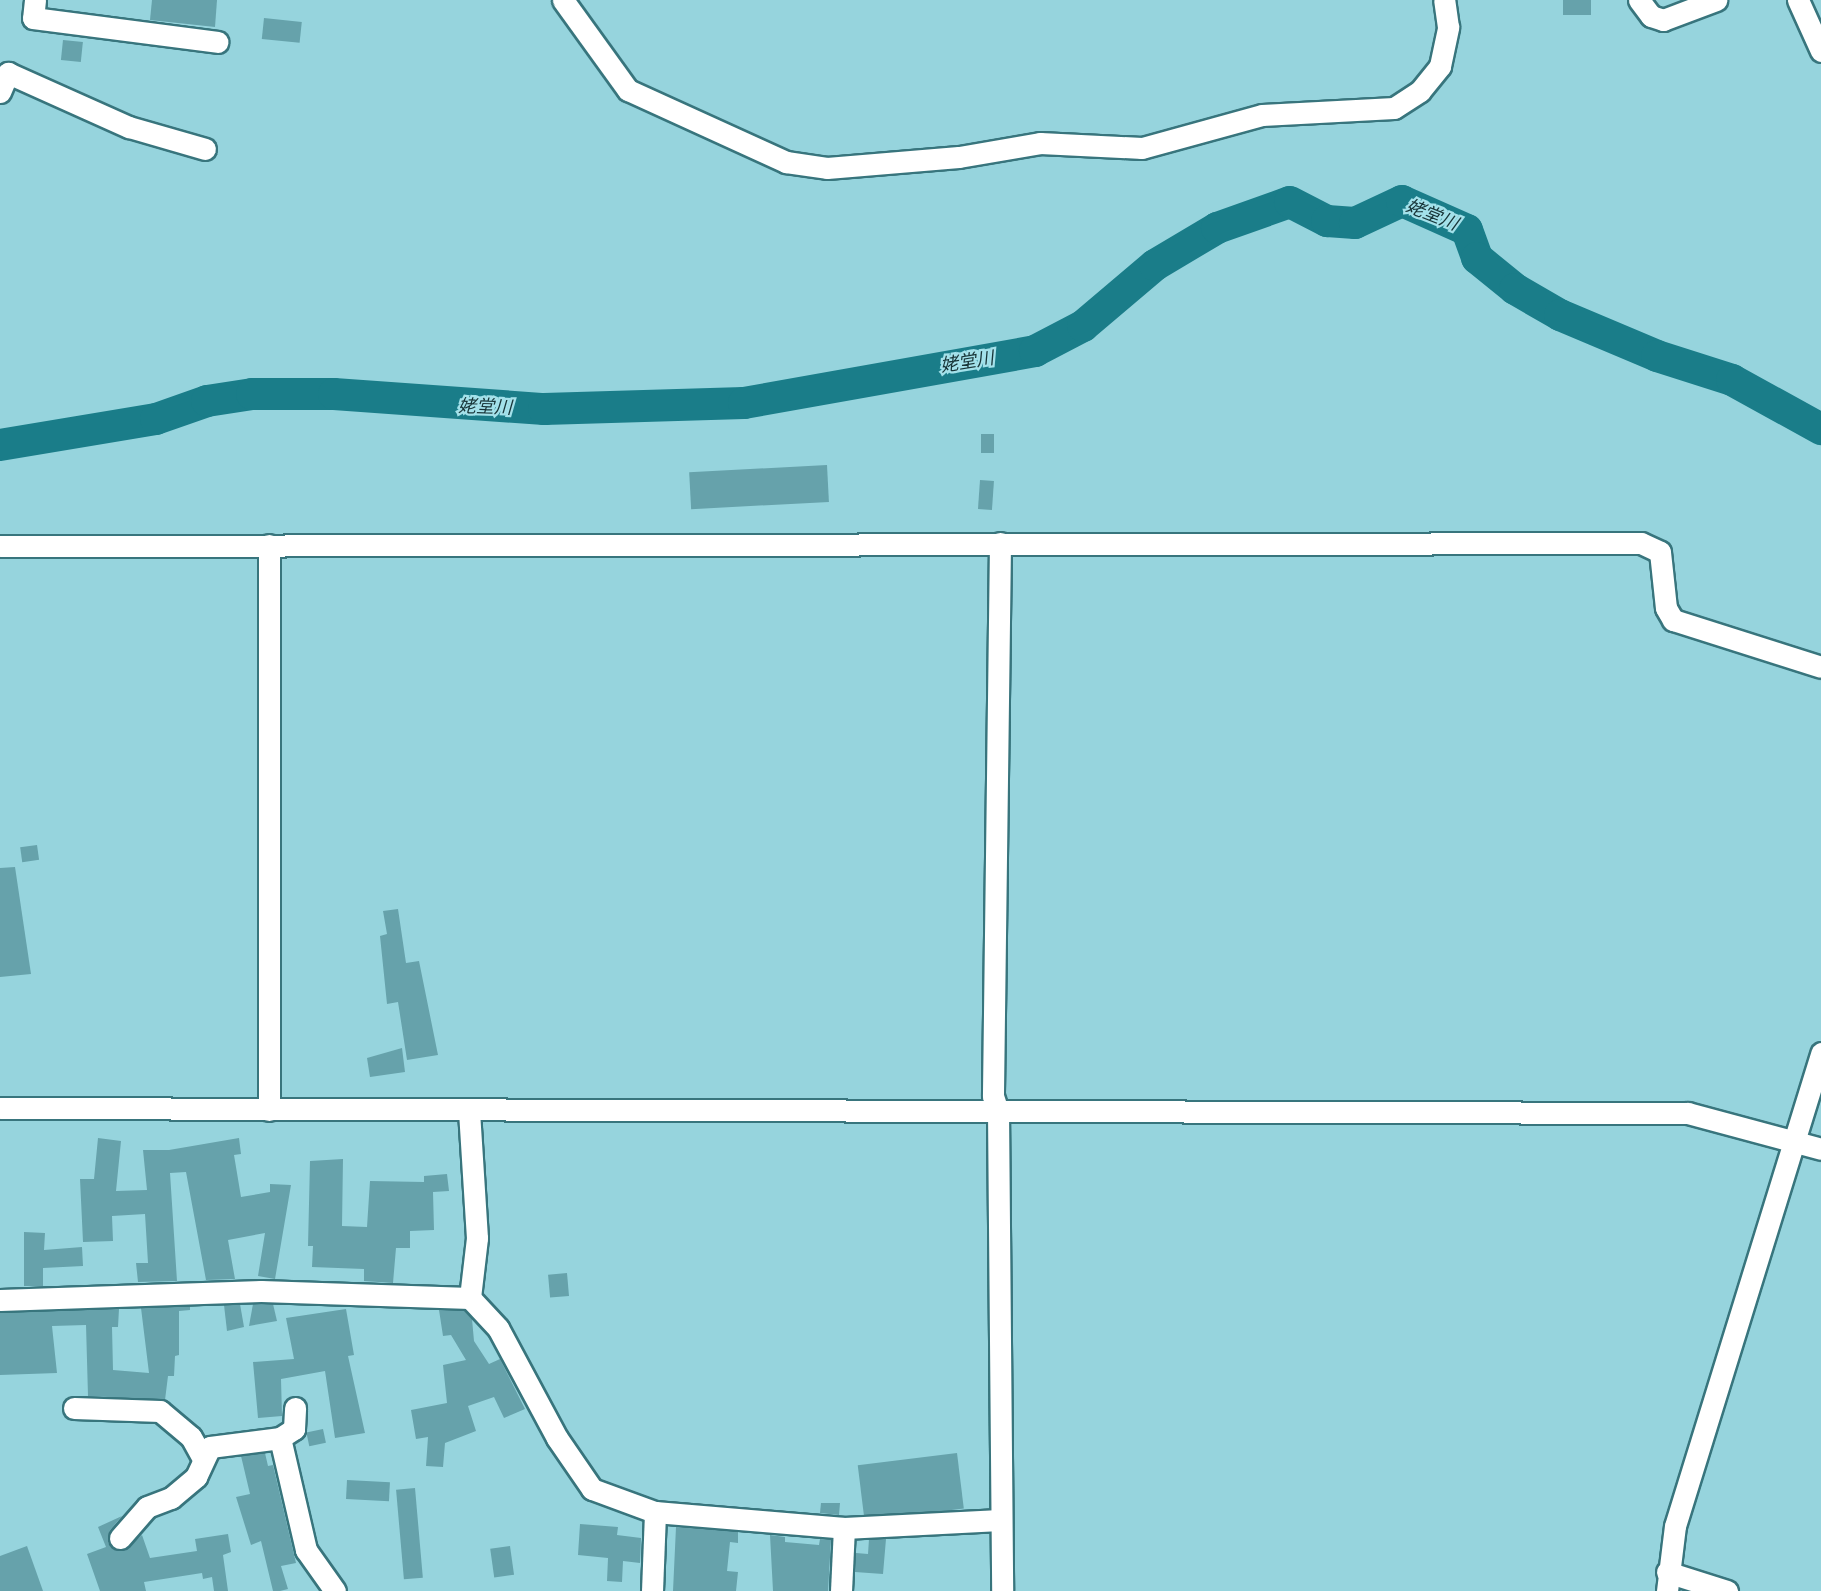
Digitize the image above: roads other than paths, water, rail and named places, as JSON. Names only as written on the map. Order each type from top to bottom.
[{"type":"street","points":[[35,0],[33,18],[218,42]]},
{"type":"street","points":[[563,0],[628,90],[786,162],[827,168],[959,157],[1040,143],[1142,148],[1262,115],[1394,108],[1420,90],[1440,66],[1448,27],[1443,0]]},
{"type":"street","points":[[1639,0],[1651,16],[1663,20],[1716,0]]},
{"type":"street","points":[[1798,0],[1821,51]]},
{"type":"street","points":[[0,92],[8,73],[129,127],[205,149]]},
{"type":"street","points":[[1000,543],[993,1096],[998,1111],[1002,1591]]},
{"type":"street","points":[[0,546],[1641,543],[1660,552],[1666,608],[1679,624],[1821,667]]},
{"type":"street","points":[[269,545],[269,1110]]},
{"type":"street","points":[[1727,1591],[1667,1582],[1675,1526],[1821,1053]]},
{"type":"street","points":[[0,1108],[1688,1113],[1821,1149]]},
{"type":"street","points":[[469,1111],[477,1247],[470,1298]]},
{"type":"street","points":[[0,1300],[261,1291],[470,1298],[498,1328],[557,1438],[592,1489],[656,1512],[844,1528],[1000,1520]]},
{"type":"street","points":[[74,1408],[120,1406],[160,1412],[191,1437],[202,1457]]},
{"type":"street","points":[[120,1538],[147,1507],[171,1498],[196,1477],[202,1457],[218,1443],[280,1438],[294,1429],[295,1408]]},
{"type":"street","points":[[280,1438],[306,1550],[335,1591]]},
{"type":"street","points":[[652,1591],[656,1512]]},
{"type":"street","points":[[841,1591],[844,1528]]},
{"type":"waterway","name":"姥堂川","points":[[0,445],[156,419],[207,401],[252,394],[334,394],[544,409],[744,403],[1035,351],[1083,326],[1155,265],[1217,228],[1290,202],[1327,221],[1355,223],[1402,201],[1467,230],[1477,258],[1515,289],[1560,315],[1657,356],[1732,380],[1821,429]]}]
